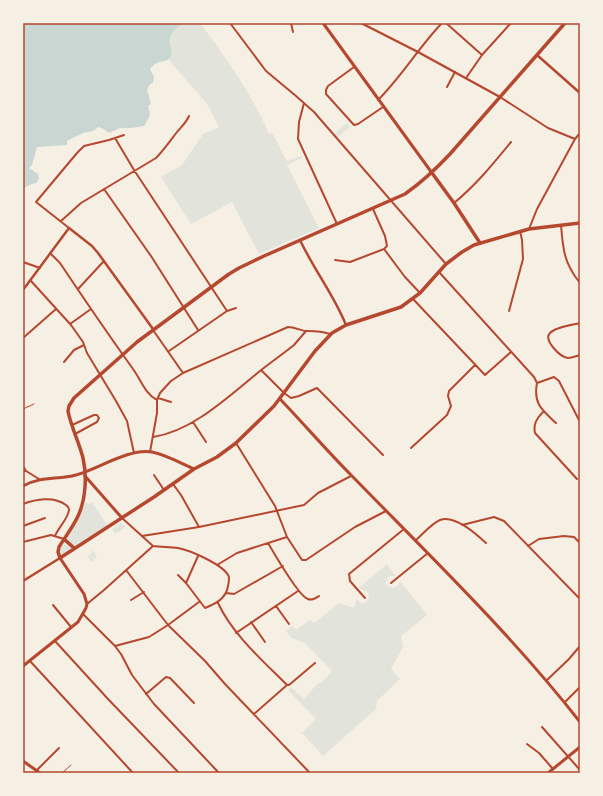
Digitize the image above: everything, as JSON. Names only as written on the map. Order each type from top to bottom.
[{"type":"main road","points":[[323,23],[454,203],[480,243]]},
{"type":"main road","points":[[23,666],[71,627],[83,614],[87,604],[84,594],[60,558],[58,550],[79,513],[85,490],[83,458],[68,411],[68,406],[74,398],[153,329],[211,286],[239,268],[405,194],[432,173],[565,23]]},
{"type":"main road","points":[[60,558],[194,469],[209,462],[236,443],[280,399],[315,351],[330,334],[346,325],[399,308],[420,293],[446,264],[462,252],[480,243],[529,229],[580,223]]},
{"type":"main road","points":[[280,399],[352,476],[504,632],[524,657],[547,680],[580,722]]},
{"type":"main road","points":[[23,486],[40,479],[78,475],[111,461],[134,454],[150,452],[169,457],[194,469]]},
{"type":"main road","points":[[85,473],[92,485],[122,518]]},
{"type":"main road","points":[[85,490],[92,485]]},
{"type":"main road","points":[[64,539],[74,548]]},
{"type":"main road","points":[[548,773],[580,747]]},
{"type":"main road","points":[[23,762],[40,773]]},
{"type":"street","points":[[230,23],[266,71],[304,103],[446,264]]},
{"type":"street","points":[[291,23],[293,32]]},
{"type":"street","points":[[361,23],[500,97],[548,128],[575,140]]},
{"type":"street","points":[[378,100],[400,76],[442,23]]},
{"type":"street","points":[[446,23],[482,55]]},
{"type":"street","points":[[466,78],[482,55],[510,24],[506,23]]},
{"type":"street","points":[[537,54],[580,93]]},
{"type":"street","points":[[354,67],[328,86],[326,94],[353,124],[358,124],[383,107]]},
{"type":"street","points":[[447,87],[455,72]]},
{"type":"street","points":[[304,103],[299,122],[298,139],[338,224]]},
{"type":"street","points":[[61,221],[81,203],[156,158],[164,150],[189,116]]},
{"type":"street","points":[[529,229],[538,209],[580,133]]},
{"type":"street","points":[[124,135],[84,146],[36,202],[92,246],[169,351],[183,373]]},
{"type":"street","points":[[115,138],[134,170],[227,311]]},
{"type":"street","points":[[454,203],[492,166],[511,142]]},
{"type":"street","points":[[104,189],[151,256],[198,330]]},
{"type":"street","points":[[335,260],[350,262],[384,249],[387,246],[385,236],[373,208]]},
{"type":"street","points":[[561,225],[562,242],[566,261],[580,283]]},
{"type":"street","points":[[23,290],[69,228]]},
{"type":"street","points":[[509,311],[523,259],[520,231]]},
{"type":"street","points":[[300,240],[308,257],[340,310],[346,325]]},
{"type":"street","points":[[384,249],[405,277],[420,293]]},
{"type":"street","points":[[50,253],[60,263],[122,355],[134,370],[147,392],[152,397],[171,402]]},
{"type":"street","points":[[78,289],[104,261]]},
{"type":"street","points":[[23,262],[40,268]]},
{"type":"street","points":[[439,272],[534,377],[537,383],[536,399],[543,412],[556,423]]},
{"type":"street","points":[[31,281],[70,324],[84,345],[127,421],[134,454]]},
{"type":"street","points":[[413,299],[485,375],[511,352]]},
{"type":"street","points":[[169,351],[227,311],[236,308]]},
{"type":"street","points":[[23,338],[56,309]]},
{"type":"street","points":[[70,324],[91,309]]},
{"type":"street","points":[[580,323],[550,332],[549,339],[555,350],[564,357],[570,358],[580,355]]},
{"type":"street","points":[[150,452],[160,393],[177,376],[284,328],[293,327],[306,331],[313,330],[330,334]]},
{"type":"street","points":[[152,437],[174,431],[203,416],[294,345],[306,331]]},
{"type":"street","points":[[64,362],[74,350],[84,345]]},
{"type":"street","points":[[410,448],[447,415],[452,406],[448,396],[449,391],[475,366]]},
{"type":"street","points":[[261,370],[291,398],[317,388],[383,455]]},
{"type":"street","points":[[537,383],[554,377],[560,381],[580,422]]},
{"type":"street","points":[[543,412],[539,416],[535,425],[535,433],[577,479]]},
{"type":"street","points":[[72,425],[94,415],[97,415],[99,418],[97,422],[75,434]]},
{"type":"street","points":[[193,422],[206,442]]},
{"type":"street","points":[[236,443],[277,511],[287,537],[303,560],[306,560],[355,527],[386,510]]},
{"type":"street","points":[[23,466],[26,471],[40,479]]},
{"type":"street","points":[[154,474],[164,490]]},
{"type":"street","points":[[142,536],[199,527],[304,505],[318,493],[352,476]]},
{"type":"street","points":[[173,484],[199,527]]},
{"type":"street","points":[[23,504],[48,499],[62,502],[68,507],[69,511],[55,536]]},
{"type":"street","points":[[23,526],[45,518]]},
{"type":"street","points":[[122,518],[153,546],[177,548],[190,552],[217,565],[229,576],[229,583],[226,593],[218,603],[204,608],[178,574]]},
{"type":"street","points":[[462,525],[488,518],[497,518],[504,521],[580,599]]},
{"type":"street","points":[[416,540],[440,520],[449,519],[462,525],[486,543]]},
{"type":"street","points":[[365,598],[350,581],[349,574],[404,529]]},
{"type":"street","points":[[23,542],[51,535],[64,539]]},
{"type":"street","points":[[528,546],[539,539],[564,536],[574,537],[580,543]]},
{"type":"street","points":[[217,565],[237,553],[287,537]]},
{"type":"street","points":[[268,543],[304,598],[309,600],[319,596]]},
{"type":"street","points":[[87,604],[153,546]]},
{"type":"street","points":[[391,583],[428,553]]},
{"type":"street","points":[[186,583],[198,556]]},
{"type":"street","points":[[23,581],[60,558]]},
{"type":"street","points":[[226,593],[234,594],[282,566]]},
{"type":"street","points":[[126,570],[168,625],[205,661],[310,773]]},
{"type":"street","points":[[236,633],[298,591]]},
{"type":"street","points":[[131,600],[144,592]]},
{"type":"street","points":[[115,646],[149,637],[199,602]]},
{"type":"street","points":[[218,603],[223,614],[236,633],[286,685]]},
{"type":"street","points":[[53,605],[71,627]]},
{"type":"street","points":[[275,606],[289,624]]},
{"type":"street","points":[[83,614],[115,646],[132,675],[146,694],[219,773]]},
{"type":"street","points":[[251,622],[265,642]]},
{"type":"street","points":[[54,641],[179,773]]},
{"type":"street","points":[[547,680],[580,646]]},
{"type":"street","points":[[30,661],[133,773]]},
{"type":"street","points":[[254,714],[286,685],[289,685],[315,663]]},
{"type":"street","points":[[146,694],[166,677],[170,678],[194,703]]},
{"type":"street","points":[[565,702],[580,687]]},
{"type":"street","points":[[542,727],[580,770]]},
{"type":"street","points":[[527,744],[539,753],[553,769]]},
{"type":"street","points":[[37,770],[58,748]]},
{"type":"lane","points":[[23,409],[34,404]]},
{"type":"lane","points":[[62,773],[71,765]]},
{"type":"shaded area","points":[[23,23],[183,23],[175,29],[171,35],[171,56],[166,60],[155,64],[150,69],[154,77],[153,83],[150,84],[147,90],[151,104],[148,106],[150,115],[144,126],[120,128],[109,133],[98,127],[93,131],[83,133],[67,141],[67,145],[37,147],[32,165],[29,168],[38,174],[39,179],[36,183],[23,188]]},
{"type":"shaded area","points":[[183,23],[200,23],[238,77],[255,105],[269,134],[272,133],[287,161],[301,156],[302,158],[287,165],[319,228],[259,254],[232,202],[191,224],[161,177],[182,165],[203,134],[219,127],[207,104],[168,59],[172,53],[170,40],[172,34]]},
{"type":"shaded area","points":[[347,123],[350,127],[337,138],[334,134]]},
{"type":"shaded area","points":[[83,502],[90,504],[92,502],[108,526],[60,558],[59,547],[73,524]]},
{"type":"shaded area","points":[[121,523],[126,527],[115,534],[112,529]]},
{"type":"shaded area","points":[[92,548],[97,557],[91,562],[87,556],[93,552],[91,549]]},
{"type":"shaded area","points":[[387,564],[396,576],[390,576],[387,578],[386,583],[388,586],[393,588],[398,585],[400,581],[427,615],[401,636],[403,647],[391,669],[400,679],[377,701],[376,709],[323,756],[302,733],[316,719],[288,690],[291,687],[304,699],[318,683],[320,684],[332,671],[305,643],[291,638],[286,631],[293,626],[296,630],[310,620],[314,623],[339,603],[354,608],[357,599],[361,603],[366,602],[369,597],[368,593],[359,588]]}]
